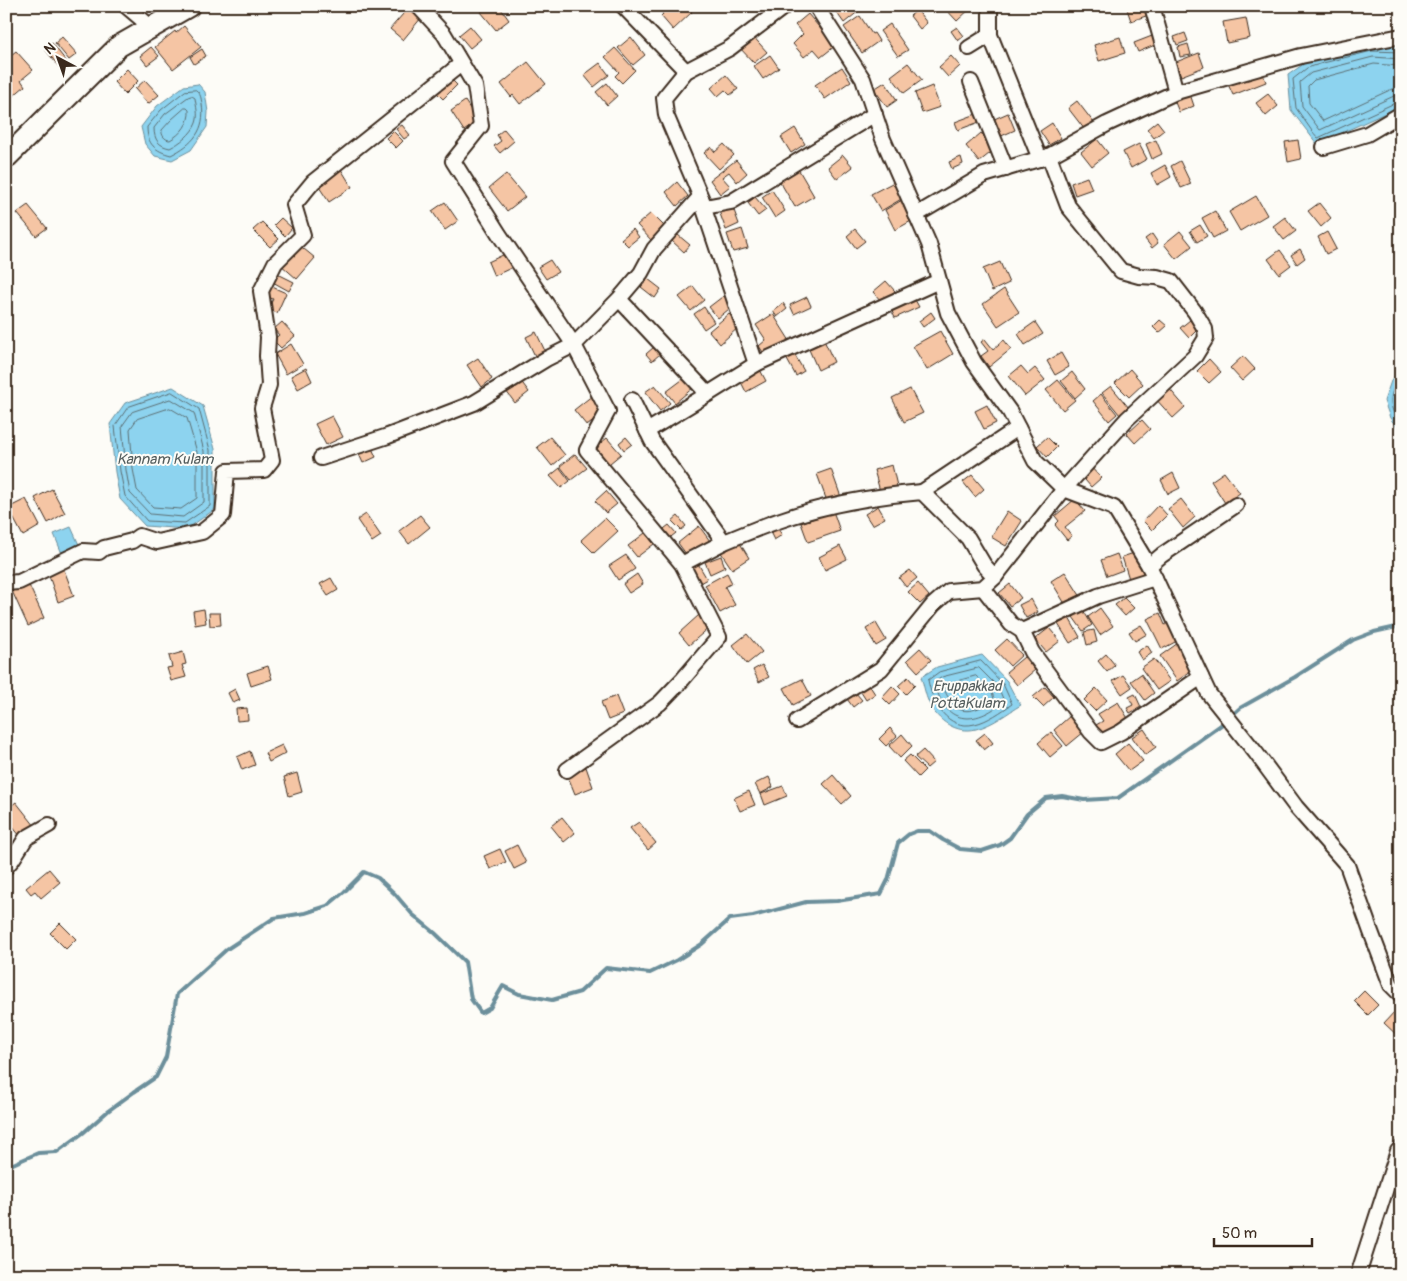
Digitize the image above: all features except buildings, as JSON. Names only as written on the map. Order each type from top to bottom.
[{"type":"main road","points":[[6,158],[119,46],[189,6]]},
{"type":"street","points":[[126,6],[152,28]]},
{"type":"street","points":[[418,6],[444,34],[475,86],[481,126],[453,161],[499,234],[574,345],[608,411],[587,450],[682,564],[719,637],[660,703],[567,770]]},
{"type":"street","points":[[623,6],[686,71]]},
{"type":"street","points":[[756,364],[700,197],[666,115],[664,98],[686,71],[730,48],[785,6]]},
{"type":"street","points":[[816,6],[863,79],[883,140],[929,244],[948,313],[974,362],[1010,412],[1035,461],[1064,489],[1114,508],[1152,572],[1209,694],[1296,807],[1347,865],[1391,985],[1401,995]]},
{"type":"street","points":[[797,720],[881,668],[933,604],[949,591],[983,588],[995,577],[1064,489],[1126,419],[1195,356],[1206,338],[1205,329],[1195,312],[1172,281],[1121,271],[1068,206],[1044,158],[990,35],[990,6]]},
{"type":"street","points":[[1152,6],[1176,92]]},
{"type":"street","points":[[969,48],[990,35]]},
{"type":"street","points":[[916,216],[984,176],[1044,158],[1106,124],[1176,92],[1301,56],[1401,36]]},
{"type":"street","points":[[6,583],[19,582],[83,551],[99,552],[104,548],[132,541],[139,536],[157,542],[202,532],[223,515],[226,471],[264,470],[272,460],[262,408],[269,385],[266,356],[268,337],[261,291],[275,263],[303,235],[294,205],[313,182],[462,64]]},
{"type":"street","points":[[971,82],[1006,169]]},
{"type":"street","points":[[700,197],[705,207],[731,202],[875,114]]},
{"type":"street","points":[[1324,147],[1368,134],[1401,114]]},
{"type":"street","points":[[321,458],[388,436],[474,403],[546,359],[574,345],[619,299],[640,272],[654,249],[700,197]]},
{"type":"street","points":[[647,431],[756,364],[939,281]]},
{"type":"street","points":[[619,299],[708,394]]},
{"type":"street","points":[[632,400],[652,441],[724,542]]},
{"type":"street","points":[[682,564],[724,542],[779,520],[835,505],[889,494],[922,492],[1018,428]]},
{"type":"street","points":[[922,492],[968,538],[984,565],[995,577]]},
{"type":"street","points":[[1022,631],[1152,572],[1162,555],[1236,505]]},
{"type":"street","points":[[983,588],[1011,624],[1022,631],[1032,652],[1091,732],[1101,742],[1120,732],[1201,678]]},
{"type":"street","points":[[6,867],[26,838],[49,824]]},
{"type":"street","points":[[1358,1275],[1398,1151],[1401,1148]]},
{"type":"water","points":[[1372,46],[1401,47],[1401,106],[1317,144],[1291,110],[1288,75],[1305,63]]},
{"type":"water","points":[[198,84],[205,92],[208,112],[207,127],[191,150],[172,160],[155,156],[145,144],[141,127],[157,106],[184,86]]},
{"type":"water","points":[[1401,369],[1401,433],[1390,418],[1384,401],[1391,381]]},
{"type":"water","name":"Kannam Kulam","points":[[173,387],[203,406],[215,449],[215,509],[187,529],[145,526],[120,499],[110,424],[125,403]]},
{"type":"water","points":[[71,527],[81,549],[63,556],[54,534]]},
{"type":"water","name":"Eruppakkad PottaKulam","points":[[982,655],[1007,681],[1021,705],[994,722],[982,727],[969,730],[955,728],[942,720],[929,703],[921,677],[937,667]]},
{"type":"waterway","points":[[6,1167],[38,1153],[57,1152],[108,1111],[156,1077],[166,1057],[177,994],[227,949],[274,918],[305,913],[327,906],[364,872],[378,878],[412,914],[465,962],[471,999],[481,1013],[490,1008],[503,986],[519,994],[552,1000],[580,992],[606,968],[650,973],[677,960],[702,944],[730,919],[753,916],[806,902],[837,901],[881,894],[888,880],[898,843],[909,834],[917,831],[930,831],[960,849],[982,851],[1000,845],[1010,838],[1027,814],[1046,798],[1062,796],[1084,800],[1118,798],[1221,725],[1240,708],[1295,677],[1353,640],[1374,632],[1401,626]]}]
